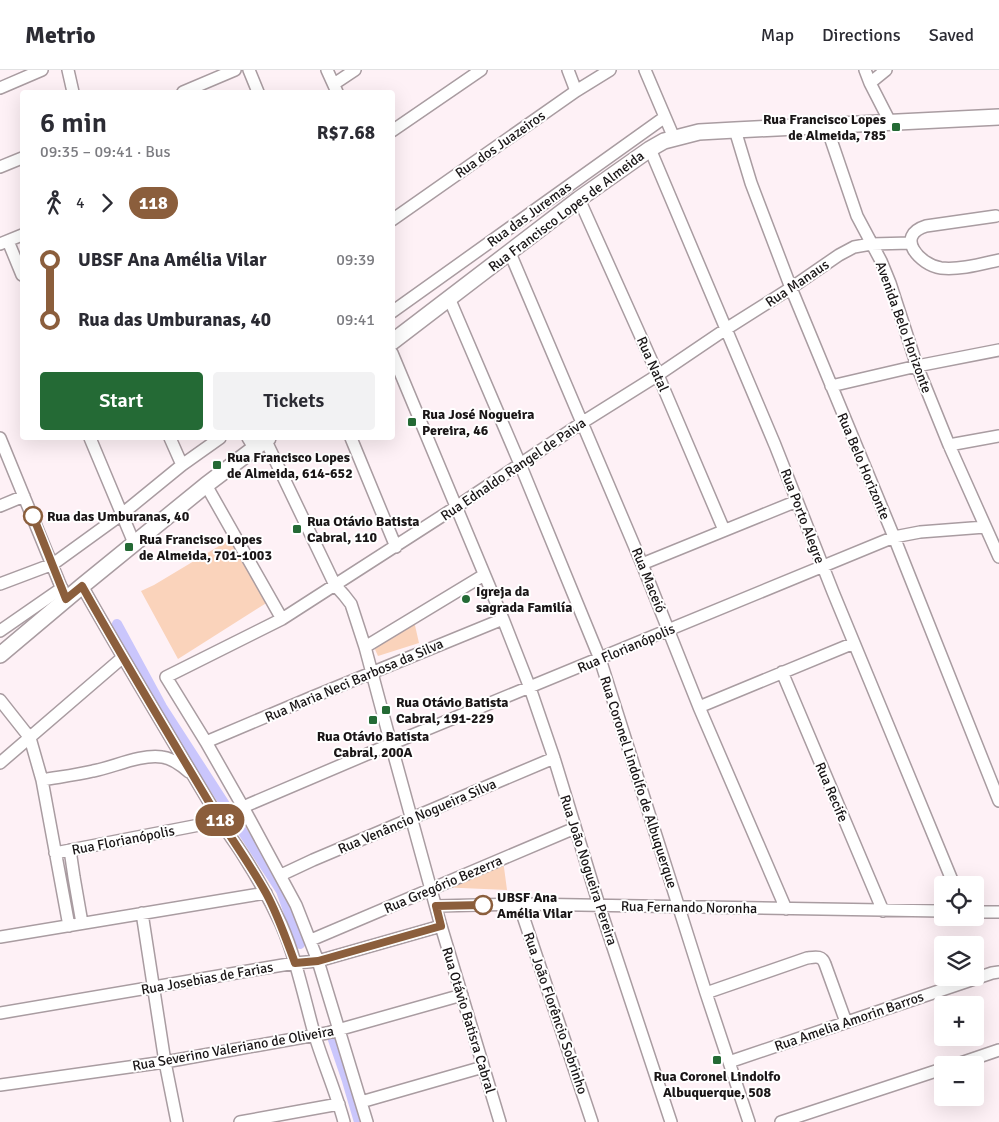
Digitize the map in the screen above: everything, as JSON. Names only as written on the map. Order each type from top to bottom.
[{"type":"main road","name":"Rua Francisco Lopes de Almeida","points":[[395,340],[579,199],[664,141],[699,132],[999,117]]},
{"type":"main road","points":[[0,655],[64,594],[82,586],[259,441]]},
{"type":"street","points":[[0,88],[42,70]]},
{"type":"street","points":[[68,70],[73,90]]},
{"type":"street","points":[[188,90],[236,70]]},
{"type":"street","points":[[249,70],[257,90]]},
{"type":"street","points":[[327,70],[335,88],[355,70]]},
{"type":"street","points":[[395,129],[481,70]]},
{"type":"street","points":[[568,70],[576,91]]},
{"type":"street","name":"Rua dos Juazeiros","points":[[395,218],[576,91],[610,70]]},
{"type":"street","points":[[645,70],[674,138]]},
{"type":"street","points":[[865,70],[890,122]]},
{"type":"street","points":[[870,83],[886,70]]},
{"type":"street","points":[[999,110],[999,117]]},
{"type":"street","name":"Rua das Juremas","points":[[395,310],[664,117]]},
{"type":"street","name":"Avenida Belo Horizonte","points":[[826,125],[858,216],[890,283],[918,366],[949,445],[985,527]]},
{"type":"street","name":"Rua Belo Horizonte","points":[[735,130],[751,183],[791,288],[894,537],[999,801]]},
{"type":"street","name":"Rua Porto Alegre","points":[[650,149],[798,501],[823,567],[950,876]]},
{"type":"street","points":[[0,167],[20,159]]},
{"type":"street","name":"Rua Natal","points":[[579,199],[658,375],[724,530]]},
{"type":"street","points":[[996,216],[926,226],[913,233],[911,243],[915,253],[923,260],[939,268],[949,269],[999,260]]},
{"type":"street","points":[[20,236],[4,242],[20,271]]},
{"type":"street","name":"Rua Manaus","points":[[726,329],[854,247],[871,244],[911,243]]},
{"type":"street","name":"Rua Maceió","points":[[510,252],[642,564],[699,708],[786,909]]},
{"type":"street","name":"Rua Coronel Lindolfo de Albuquerque","points":[[449,298],[600,659],[749,1122]]},
{"type":"street","name":"Rua Ednaldo Rangel de Paiva","points":[[206,742],[166,677],[282,619],[396,547],[726,329]]},
{"type":"street","points":[[831,386],[999,350]]},
{"type":"street","name":"Rua João Nogueira Pereira","points":[[395,360],[530,688],[671,1122]]},
{"type":"street","points":[[949,445],[999,436]]},
{"type":"street","points":[[0,438],[64,594],[0,631]]},
{"type":"street","points":[[91,440],[134,544]]},
{"type":"street","points":[[171,440],[182,465]]},
{"type":"street","points":[[0,584],[52,564],[122,514],[182,465],[217,440]]},
{"type":"street","points":[[352,440],[396,547]]},
{"type":"street","name":"Rua Otávio Batisra Cabral","points":[[259,441],[335,585],[350,604],[365,647],[441,926],[500,1122]]},
{"type":"street","points":[[206,485],[282,619]]},
{"type":"street","points":[[0,506],[24,496]]},
{"type":"street","points":[[642,564],[798,501]]},
{"type":"street","points":[[985,527],[999,557]]},
{"type":"street","name":"Rua Florianópolis","points":[[243,807],[894,537],[920,532],[985,527]]},
{"type":"street","name":"Rua Maria Neci Barbosa da Silva","points":[[365,647],[484,575]]},
{"type":"street","points":[[82,586],[122,658],[220,821],[266,893],[282,927],[295,963],[315,1035],[344,1122]]},
{"type":"street","name":"Rua Maria Neci Barbosa da Silva","points":[[206,742],[503,619]]},
{"type":"street","points":[[699,708],[854,643]]},
{"type":"street","points":[[0,763],[122,658]]},
{"type":"street","name":"Rua Recife","points":[[782,672],[882,911]]},
{"type":"street","points":[[0,700],[30,738],[42,780],[68,926]]},
{"type":"street","points":[[206,742],[296,905],[318,961],[367,1122]]},
{"type":"street","points":[[42,780],[92,772],[138,759],[153,757],[171,759],[194,775]]},
{"type":"street","name":"Rua Venâncio Nogueira Silva","points":[[281,875],[554,758]]},
{"type":"street","name":"Rua Florianópolis","points":[[55,853],[220,821]]},
{"type":"street","name":"Rua Gregório Bezerra","points":[[310,940],[575,828]]},
{"type":"street","points":[[70,850],[82,923]]},
{"type":"street","points":[[0,937],[266,893]]},
{"type":"street","name":"Rua Fernando Noronha","points":[[436,906],[519,904],[934,911]]},
{"type":"street","name":"Rua João Florêncio Sobrinho","points":[[519,904],[592,1122]]},
{"type":"street","points":[[984,912],[999,912]]},
{"type":"street","points":[[142,913],[177,1122]]},
{"type":"street","name":"Rua Josebias de Farias","points":[[0,1013],[295,963],[318,961],[441,926]]},
{"type":"street","points":[[706,993],[807,958],[820,957],[824,960],[846,1022]]},
{"type":"street","name":"Rua Amelia Amorin Barros","points":[[729,1062],[999,972]]},
{"type":"street","name":"Rua Severino Valeriano de Oliveira","points":[[0,1085],[166,1062],[315,1035],[462,995]]},
{"type":"street","points":[[981,1056],[999,1050]]},
{"type":"street","points":[[362,1102],[483,1067]]},
{"type":"street","points":[[781,1122],[934,1072]]},
{"type":"street","points":[[240,1122],[339,1104]]},
{"type":"shaded area","points":[[234,537],[268,602],[178,659],[141,591]]},
{"type":"shaded area","points":[[414,621],[419,643],[378,656],[373,645]]},
{"type":"shaded area","points":[[503,860],[507,890],[438,887]]},
{"type":"waterway","points":[[117,624],[162,707],[281,891],[300,944]]},
{"type":"waterway","points":[[331,1034],[359,1122]]},
{"type":"bus line","name":"118","points":[[33,516],[66,599],[82,586],[122,658],[194,775],[213,810],[266,893],[282,927],[295,963],[318,961],[441,926],[436,906],[483,905]]},
{"type":"place","name":"Rua Francisco Lopes de Almeida, 785","points":[[896,127]]},
{"type":"place","name":"Rua José Nogueira Pereira, 46","points":[[412,422]]},
{"type":"place","name":"Rua Francisco Lopes de Almeida, 614-652","points":[[217,465]]},
{"type":"place","name":"Rua das Umburanas, 40","points":[[33,516]]},
{"type":"place","name":"Rua Otávio Batista Cabral, 110","points":[[297,529]]},
{"type":"place","name":"Rua Francisco Lopes de Almeida, 701-1003","points":[[129,547]]},
{"type":"place","name":"Igreja da sagrada Familía","points":[[466,599]]},
{"type":"place","name":"Rua Otávio Batista Cabral, 191-229","points":[[386,710]]},
{"type":"place","name":"Rua Otávio Batista Cabral, 200A","points":[[373,720]]},
{"type":"place","name":"UBSF Ana Amélia Vilar","points":[[483,905]]},
{"type":"place","name":"Rua Coronel Lindolfo Albuquerque, 508","points":[[717,1060]]}]
